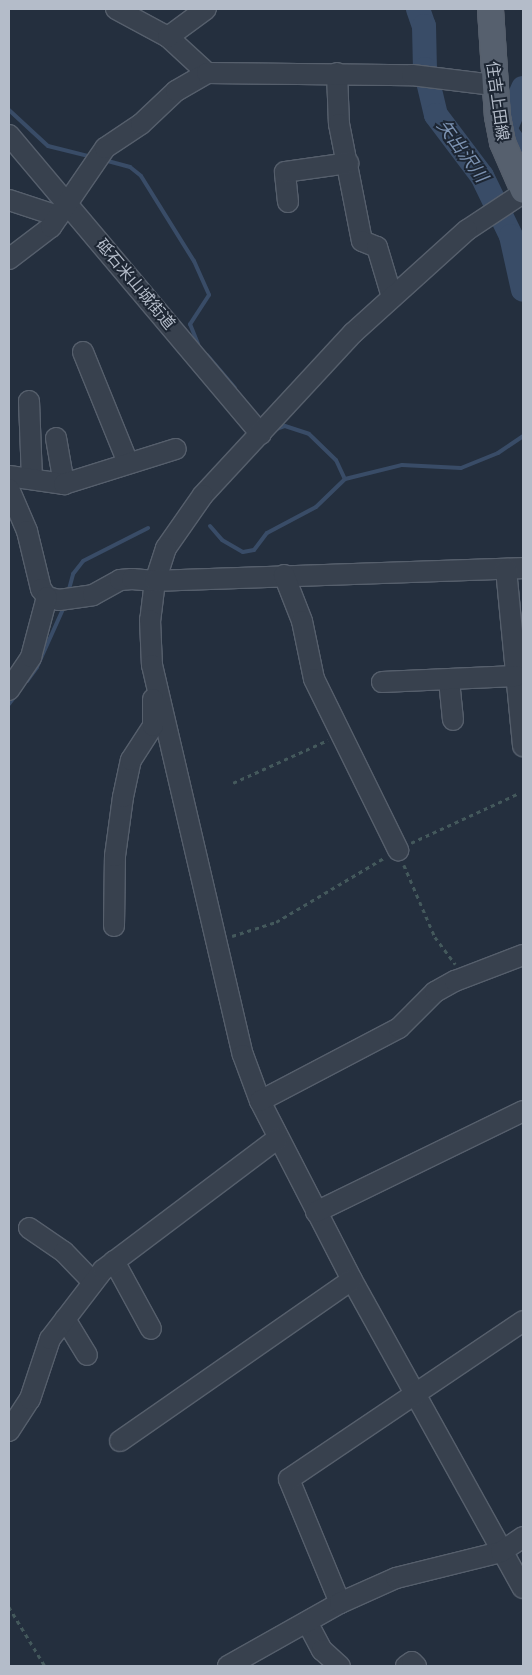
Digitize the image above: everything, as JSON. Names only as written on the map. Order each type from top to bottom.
[{"type":"main road","name":"住吉上田線","points":[[490,9],[493,85],[502,142],[523,191]]},
{"type":"street","points":[[116,9],[168,37],[207,73]]},
{"type":"street","points":[[168,37],[206,9]]},
{"type":"street","points":[[9,259],[50,227],[105,148],[141,124],[176,91],[207,73],[412,75],[493,85]]},
{"type":"street","points":[[337,73],[339,124],[362,241],[377,247],[392,298]]},
{"type":"street","name":"砥石米山城街道","points":[[9,135],[62,209],[261,434]]},
{"type":"street","points":[[288,202],[285,172],[348,163]]},
{"type":"street","points":[[523,191],[467,230],[353,333],[183,520],[166,548],[156,581],[150,620],[158,688],[219,941],[243,1056],[260,1101],[277,1139],[352,1280],[501,1552],[523,1588]]},
{"type":"street","points":[[9,200],[62,209]]},
{"type":"street","points":[[83,352],[98,383],[101,401],[128,463]]},
{"type":"street","points":[[29,401],[32,479]]},
{"type":"street","points":[[56,438],[64,484]]},
{"type":"street","points":[[9,476],[64,484],[176,449]]},
{"type":"street","points":[[9,489],[18,504],[41,589],[47,597],[74,599],[93,595],[120,580],[156,581],[514,568],[516,676],[521,707],[523,746]]},
{"type":"street","points":[[284,575],[302,620],[314,679],[398,850]]},
{"type":"street","points":[[9,690],[31,657],[47,597]]},
{"type":"street","points":[[382,682],[516,676]]},
{"type":"street","points":[[449,680],[453,720]]},
{"type":"street","points":[[114,926],[115,856],[123,797],[131,760],[153,726],[154,690],[158,688]]},
{"type":"street","points":[[260,1101],[399,1028],[435,992],[466,977],[523,955]]},
{"type":"street","points":[[316,1212],[523,1112]]},
{"type":"street","points":[[9,1431],[23,1412],[50,1339],[93,1282],[114,1261],[277,1139]]},
{"type":"street","points":[[29,1228],[64,1252],[93,1282]]},
{"type":"street","points":[[114,1261],[151,1329]]},
{"type":"street","points":[[120,1441],[352,1280]]},
{"type":"street","points":[[65,1319],[87,1354]]},
{"type":"street","points":[[340,1603],[288,1479],[523,1321]]},
{"type":"street","points":[[228,1666],[340,1603],[396,1578],[501,1552],[523,1536]]},
{"type":"street","points":[[307,1622],[322,1650],[340,1666]]},
{"type":"street","points":[[406,1666],[412,1662],[416,1666]]},
{"type":"path","points":[[233,783],[342,734]]},
{"type":"path","points":[[219,941],[276,922],[398,850],[517,794]]},
{"type":"path","points":[[398,850],[434,937],[466,977]]},
{"type":"path","points":[[9,1607],[45,1666]]},
{"type":"waterway","name":"矢出沢川","points":[[418,9],[424,26],[425,69],[436,115],[482,176],[511,236],[523,290]]},
{"type":"waterway","points":[[523,88],[505,130],[523,155]]},
{"type":"waterway","points":[[9,110],[48,146],[92,157]]},
{"type":"waterway","points":[[104,160],[130,167],[141,176],[194,261],[209,295],[190,324],[198,344]]},
{"type":"waterway","points":[[207,355],[235,388]]},
{"type":"waterway","points":[[276,429],[285,426],[309,434],[336,460],[345,479]]},
{"type":"waterway","points":[[210,526],[222,540],[243,552],[254,550],[267,533],[316,507],[345,479],[402,465],[461,468],[498,453],[523,436]]},
{"type":"waterway","points":[[68,593],[73,574],[83,561],[148,528]]},
{"type":"waterway","points":[[27,681],[37,667],[64,607]]},
{"type":"waterway","points":[[9,704],[15,696]]}]
